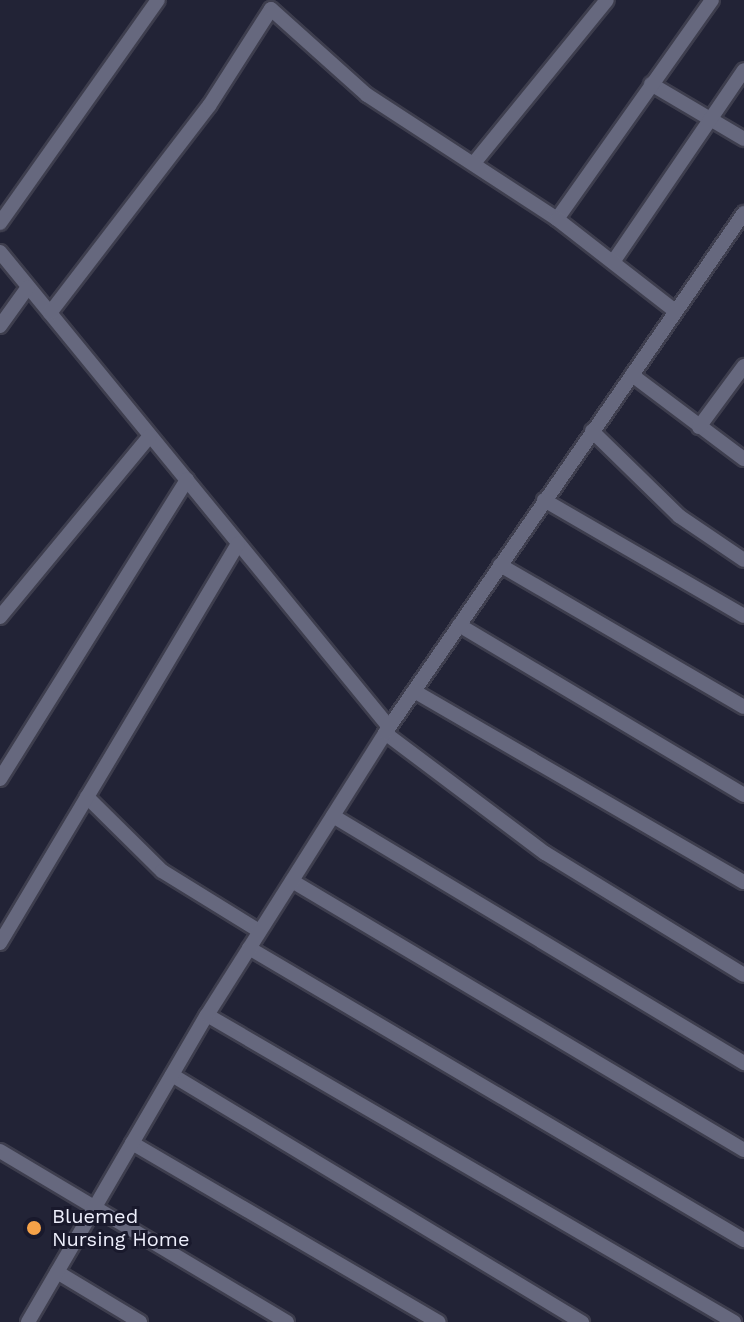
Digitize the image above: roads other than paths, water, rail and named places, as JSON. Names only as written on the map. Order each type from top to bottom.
[{"type":"street","points":[[0,223],[158,0]]},
{"type":"street","points":[[474,163],[607,0]]},
{"type":"street","points":[[557,219],[712,0]]},
{"type":"street","points":[[50,313],[209,106],[271,9],[367,95],[557,219],[674,310]]},
{"type":"street","points":[[613,262],[744,70]]},
{"type":"street","points":[[651,84],[744,139]]},
{"type":"street","points":[[28,1322],[207,1015],[387,730],[674,310],[744,213]]},
{"type":"street","points":[[0,252],[387,730],[545,853],[744,975]]},
{"type":"street","points":[[0,326],[28,287]]},
{"type":"street","points":[[699,427],[744,366]]},
{"type":"street","points":[[632,375],[744,459]]},
{"type":"street","points":[[592,431],[679,516],[744,560]]},
{"type":"street","points":[[0,617],[150,436]]},
{"type":"street","points":[[0,779],[187,480]]},
{"type":"street","points":[[544,500],[744,616]]},
{"type":"street","points":[[0,943],[238,543]]},
{"type":"street","points":[[500,565],[744,707]]},
{"type":"street","points":[[459,625],[744,795]]},
{"type":"street","points":[[414,691],[744,882]]},
{"type":"street","points":[[87,797],[162,871],[259,931]]},
{"type":"street","points":[[333,816],[744,1063]]},
{"type":"street","points":[[292,881],[744,1150]]},
{"type":"street","points":[[249,948],[744,1240]]},
{"type":"street","points":[[207,1015],[734,1322]]},
{"type":"street","points":[[172,1075],[582,1322]]},
{"type":"street","points":[[132,1143],[438,1322]]},
{"type":"street","points":[[0,1151],[287,1322]]},
{"type":"street","points":[[57,1272],[140,1322]]},
{"type":"place","name":"Bluemed Nursing Home","points":[[34,1228]]}]
